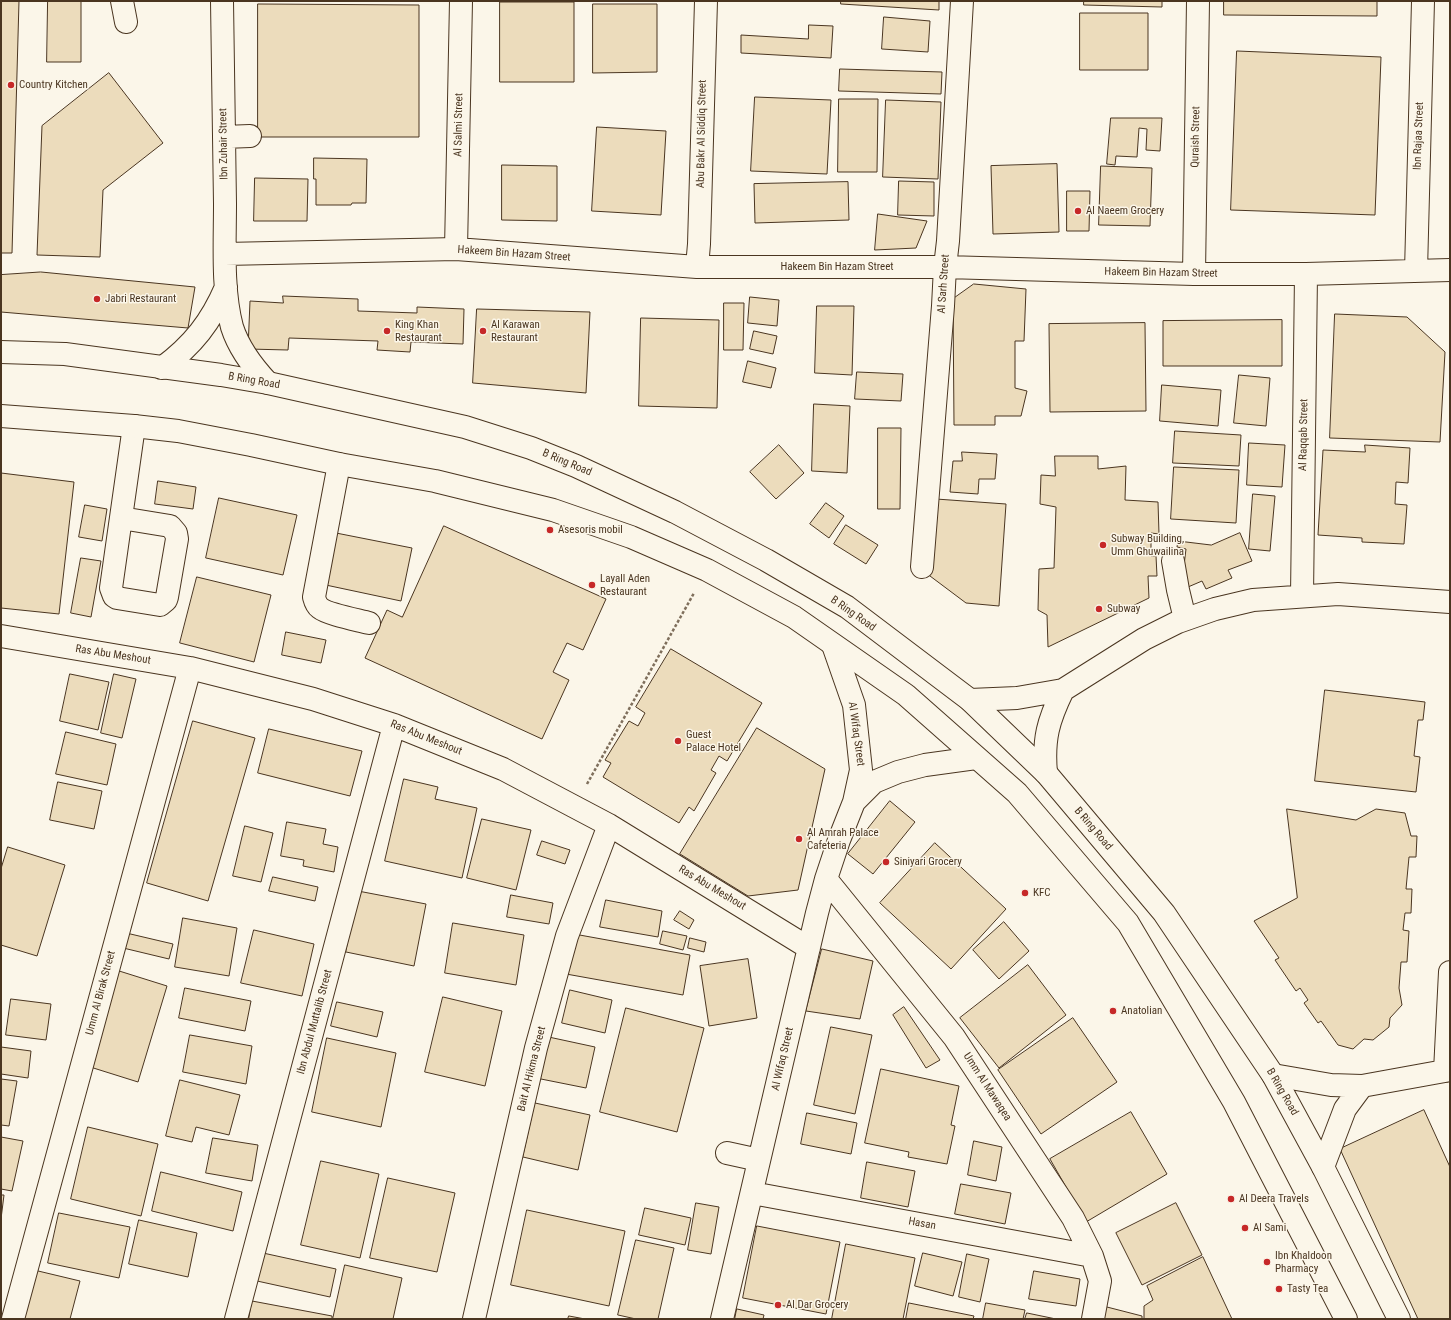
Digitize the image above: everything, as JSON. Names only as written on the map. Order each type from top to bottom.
[{"type":"street","points":[[122,1],[126,22]]},
{"type":"street","name":"Ibn Zuhair Street","points":[[222,1],[225,254],[229,316],[241,349],[253,367],[268,383]]},
{"type":"street","name":"Al Salmi Street","points":[[456,249],[461,1]]},
{"type":"street","name":"Abu Bakr Al Siddiq Street","points":[[697,267],[699,244],[706,1]]},
{"type":"street","name":"Al Sarh Street","points":[[922,567],[943,306],[944,267],[948,241],[962,1]]},
{"type":"street","name":"Quraish Street","points":[[1194,274],[1198,1]]},
{"type":"street","name":"Ibn Rajaa Street","points":[[1416,271],[1423,1]]},
{"type":"street","points":[[224,137],[250,136]]},
{"type":"street","name":"Hakeem Bin Hazam Street","points":[[225,254],[456,249],[697,267],[944,267],[1194,274],[1306,274],[1450,270]]},
{"type":"street","name":"Al Raqqab Street","points":[[1302,596],[1306,274]]},
{"type":"street","name":"Ibn Zuhair Street","points":[[162,368],[194,341],[218,306],[226,286]]},
{"type":"street","name":"B Ring Road","points":[[1,352],[65,354],[221,375],[268,383],[465,427],[531,448],[576,466],[675,512],[766,560],[847,607],[970,700],[1046,773],[1164,913],[1273,1075],[1323,1167],[1399,1319]]},
{"type":"street","points":[[1,416],[134,426],[178,431],[339,464],[435,481],[553,510],[631,537],[707,570],[794,617],[906,696],[1017,793],[1128,923],[1234,1102],[1346,1319]]},
{"type":"street","points":[[121,518],[134,426]]},
{"type":"street","points":[[339,464],[314,597],[316,603],[321,609],[369,623]]},
{"type":"street","points":[[1173,561],[1182,621]]},
{"type":"street","points":[[1166,588],[1182,621]]},
{"type":"street","points":[[970,700],[1017,698],[1063,690],[1144,640],[1182,621],[1215,609],[1253,600],[1338,594],[1450,602]]},
{"type":"street","name":"Ras Abu Meshout","points":[[1,636],[190,668],[313,699],[394,725],[503,769],[573,808],[609,825],[809,948]]},
{"type":"street","name":"Al Wifaq Street","points":[[722,1319],[826,879],[854,802],[861,770],[854,705],[833,644]]},
{"type":"street","name":"Umm Al Birak Street","points":[[12,1319],[190,668]]},
{"type":"street","points":[[1046,773],[1044,752],[1047,731],[1053,710],[1063,690]]},
{"type":"street","name":"Ibn Abdul Muttalib Street","points":[[236,1319],[394,725]]},
{"type":"street","name":"Al Wifaq Street","points":[[854,802],[874,782],[898,772],[925,765],[976,758]]},
{"type":"street","name":"Bait Al Hikma Street","points":[[474,1319],[538,1040],[567,936],[609,825]]},
{"type":"street","name":"Umm Al Mawaqea","points":[[826,879],[954,1037],[1073,1218],[1092,1256],[1100,1281],[1093,1319]]},
{"type":"street","points":[[1273,1075],[1331,1084],[1362,1086],[1448,1071],[1450,972]]},
{"type":"street","points":[[1323,1167],[1345,1109],[1362,1086]]},
{"type":"street","points":[[727,1153],[760,1160]]},
{"type":"street","name":"Hasan","points":[[752,1193],[1092,1256]]},
{"type":"path","points":[[573,808],[707,570]]},
{"type":"building","points":[[1,1],[19,1],[12,253],[1,253]]},
{"type":"building","points":[[48,1],[81,1],[81,62],[47,62]]},
{"type":"building","points":[[841,1],[939,1],[939,10],[841,4]]},
{"type":"building","points":[[1084,1],[1162,1],[1162,7],[1084,5]]},
{"type":"building","points":[[1224,1],[1377,1],[1377,16],[1224,15]]},
{"type":"building","points":[[500,2],[574,2],[574,82],[500,82]]},
{"type":"building","points":[[258,4],[419,5],[419,137],[258,137]]},
{"type":"building","points":[[593,4],[657,4],[657,72],[593,73]]},
{"type":"building","points":[[1080,13],[1148,13],[1148,70],[1080,70]]},
{"type":"building","points":[[884,17],[930,21],[928,52],[882,49]]},
{"type":"building","points":[[809,25],[833,26],[831,58],[741,53],[741,35],[808,39]]},
{"type":"building","points":[[1237,51],[1381,57],[1375,215],[1231,210]]},
{"type":"building","points":[[840,69],[942,72],[941,94],[839,91]]},
{"type":"building","points":[[109,73],[163,143],[103,190],[100,257],[37,255],[42,126]]},
{"type":"building","points":[[755,97],[831,100],[827,174],[751,171]]},
{"type":"building","points":[[839,99],[878,99],[877,172],[838,172]]},
{"type":"building","points":[[886,100],[941,102],[938,179],[883,177]]},
{"type":"building","points":[[1111,118],[1162,118],[1160,151],[1146,150],[1147,129],[1139,128],[1137,157],[1116,156],[1115,165],[1107,164]]},
{"type":"building","points":[[597,127],[666,131],[661,215],[592,211]]},
{"type":"building","points":[[314,158],[367,159],[366,203],[352,203],[351,205],[316,205]]},
{"type":"building","points":[[1057,164],[1059,232],[993,234],[991,166]]},
{"type":"building","points":[[502,165],[557,166],[557,221],[502,220]]},
{"type":"building","points":[[1101,166],[1152,168],[1150,226],[1099,225]]},
{"type":"building","points":[[255,178],[308,179],[307,221],[254,221]]},
{"type":"building","points":[[899,181],[934,182],[934,216],[898,215]]},
{"type":"building","points":[[848,182],[849,220],[755,223],[754,184]]},
{"type":"building","name":"Al Naeem Grocery","points":[[1067,191],[1090,191],[1089,231],[1067,231]]},
{"type":"building","points":[[878,214],[927,221],[916,248],[875,250]]},
{"type":"building","name":"Jabri Restaurant","points":[[41,272],[195,287],[188,328],[1,312],[1,275]]},
{"type":"building","points":[[974,284],[1026,289],[1024,341],[1015,341],[1015,388],[1027,391],[1021,416],[995,416],[995,425],[954,425],[953,299]]},
{"type":"building","points":[[283,296],[358,299],[358,311],[417,313],[417,307],[464,309],[463,344],[411,342],[410,352],[377,350],[378,341],[289,338],[288,350],[248,349],[250,301],[283,303]]},
{"type":"building","points":[[750,297],[779,300],[777,326],[748,323]]},
{"type":"building","points":[[724,303],[744,303],[743,350],[724,350]]},
{"type":"building","points":[[817,306],[854,306],[852,375],[815,373]]},
{"type":"building","points":[[477,309],[590,312],[586,393],[473,383]]},
{"type":"building","points":[[1335,314],[1407,317],[1445,352],[1440,442],[1330,438]]},
{"type":"building","points":[[641,318],[719,320],[717,408],[639,406]]},
{"type":"building","points":[[1282,320],[1282,366],[1163,366],[1163,321]]},
{"type":"building","points":[[1145,323],[1146,411],[1050,412],[1049,324]]},
{"type":"building","points":[[754,331],[777,336],[773,354],[750,349]]},
{"type":"building","points":[[748,361],[776,368],[771,388],[743,382]]},
{"type":"building","points":[[857,372],[903,374],[901,401],[855,399]]},
{"type":"building","points":[[1239,375],[1270,378],[1266,426],[1234,423]]},
{"type":"building","points":[[1162,385],[1221,390],[1218,426],[1160,421]]},
{"type":"building","points":[[814,404],[850,406],[847,473],[812,471]]},
{"type":"building","points":[[878,428],[901,428],[900,509],[878,509]]},
{"type":"building","points":[[1175,431],[1241,435],[1239,466],[1173,463]]},
{"type":"building","points":[[1249,443],[1285,445],[1282,487],[1247,485]]},
{"type":"building","points":[[779,445],[804,473],[776,499],[750,472]]},
{"type":"building","points":[[1365,445],[1410,448],[1408,483],[1396,482],[1395,504],[1407,505],[1404,544],[1362,542],[1362,538],[1318,535],[1323,450],[1365,452]]},
{"type":"building","points":[[962,452],[997,454],[995,479],[979,479],[978,494],[950,492],[953,461],[962,461]]},
{"type":"building","name":"Subway Building, Umm Ghuwailina","points":[[1055,456],[1098,456],[1098,469],[1126,466],[1125,500],[1158,502],[1159,534],[1151,533],[1151,556],[1156,556],[1157,576],[1148,576],[1149,598],[1048,647],[1047,615],[1038,610],[1039,569],[1054,568],[1056,507],[1040,504],[1041,475],[1055,476]]},
{"type":"building","points":[[1174,467],[1239,470],[1236,523],[1171,519]]},
{"type":"building","points":[[1,473],[74,482],[59,614],[1,608]]},
{"type":"building","points":[[158,481],[196,487],[193,509],[155,504]]},
{"type":"building","points":[[1253,494],[1275,496],[1270,551],[1249,549]]},
{"type":"building","points":[[219,498],[297,515],[283,575],[206,558]]},
{"type":"building","points":[[936,499],[1006,504],[999,606],[966,603],[930,576]]},
{"type":"building","points":[[826,503],[844,516],[829,538],[810,524]]},
{"type":"building","points":[[85,505],[107,509],[102,541],[79,537]]},
{"type":"building","points":[[846,525],[878,545],[866,564],[834,544]]},
{"type":"building","points":[[444,526],[606,599],[583,650],[567,643],[553,672],[569,680],[542,739],[365,658],[387,610],[402,617]]},
{"type":"building","points":[[331,532],[412,548],[401,601],[321,584]]},
{"type":"building","points":[[1240,533],[1252,561],[1228,570],[1232,578],[1206,589],[1202,581],[1181,590],[1186,549],[1177,547],[1178,541],[1211,545]]},
{"type":"building","points":[[81,558],[101,561],[91,617],[71,613]]},
{"type":"building","points":[[197,577],[271,595],[254,662],[180,643]]},
{"type":"building","points":[[286,632],[326,640],[321,663],[282,655]]},
{"type":"building","name":"Guest Palace Hotel","points":[[671,649],[762,703],[727,761],[719,756],[711,770],[716,773],[694,811],[689,807],[679,823],[603,777],[611,763],[605,760],[629,721],[638,726],[645,713],[636,707]]},
{"type":"building","points":[[70,674],[109,682],[98,730],[60,721]]},
{"type":"building","points":[[114,674],[136,679],[122,738],[101,733]]},
{"type":"building","points":[[1325,690],[1425,702],[1423,720],[1418,720],[1414,756],[1420,757],[1416,792],[1315,781]]},
{"type":"building","points":[[193,721],[255,738],[208,901],[147,883]]},
{"type":"building","points":[[757,728],[825,769],[798,890],[748,896],[680,854]]},
{"type":"building","points":[[269,729],[362,751],[350,796],[258,773]]},
{"type":"building","points":[[66,732],[116,744],[107,785],[56,774]]},
{"type":"building","points":[[404,779],[438,787],[435,799],[477,808],[462,878],[385,861]]},
{"type":"building","points":[[58,782],[102,791],[94,829],[50,820]]},
{"type":"building","points":[[890,801],[915,822],[873,874],[848,854]]},
{"type":"building","points":[[1287,809],[1356,820],[1376,809],[1405,813],[1411,836],[1417,836],[1416,857],[1409,857],[1406,889],[1412,889],[1411,913],[1405,913],[1403,930],[1409,931],[1407,962],[1401,962],[1399,988],[1402,1005],[1390,1018],[1389,1027],[1373,1040],[1364,1039],[1353,1049],[1338,1045],[1321,1021],[1318,1023],[1304,1003],[1308,1000],[1300,988],[1296,991],[1275,960],[1279,958],[1254,921],[1297,898]]},
{"type":"building","points":[[482,819],[531,830],[516,890],[467,878]]},
{"type":"building","points":[[287,822],[326,829],[323,844],[338,847],[334,872],[303,866],[304,860],[281,856]]},
{"type":"building","points":[[245,826],[273,833],[261,882],[233,876]]},
{"type":"building","points":[[542,841],[570,850],[565,864],[537,855]]},
{"type":"building","points":[[935,843],[1006,909],[951,969],[880,903]]},
{"type":"building","points":[[8,847],[65,865],[37,956],[1,945],[1,869]]},
{"type":"building","points":[[273,877],[318,887],[315,901],[269,891]]},
{"type":"building","points":[[358,891],[426,904],[414,966],[346,952]]},
{"type":"building","points":[[511,895],[553,903],[549,924],[507,917]]},
{"type":"building","points":[[606,900],[662,911],[658,937],[600,927]]},
{"type":"building","points":[[680,911],[694,920],[689,929],[674,920]]},
{"type":"building","points":[[183,918],[237,928],[229,976],[175,967]]},
{"type":"building","points":[[1004,922],[1029,951],[999,979],[973,950]]},
{"type":"building","points":[[453,923],[524,935],[516,985],[445,973]]},
{"type":"building","points":[[254,930],[314,944],[302,996],[241,983]]},
{"type":"building","points":[[663,931],[687,936],[683,950],[660,944]]},
{"type":"building","points":[[122,932],[173,944],[169,959],[119,947]]},
{"type":"building","points":[[574,934],[690,955],[683,995],[566,974]]},
{"type":"building","points":[[690,938],[706,942],[704,952],[688,948]]},
{"type":"building","points":[[822,949],[873,961],[860,1019],[806,1011]]},
{"type":"building","points":[[748,959],[757,1018],[709,1026],[700,966]]},
{"type":"building","points":[[1028,965],[1066,1015],[999,1068],[960,1018]]},
{"type":"building","points":[[116,970],[167,986],[138,1082],[87,1066]]},
{"type":"building","points":[[185,988],[251,1001],[245,1031],[179,1018]]},
{"type":"building","points":[[570,990],[612,1000],[605,1033],[562,1023]]},
{"type":"building","points":[[443,997],[502,1011],[485,1086],[425,1072]]},
{"type":"building","points":[[11,999],[51,1004],[46,1040],[6,1035]]},
{"type":"building","points":[[337,1002],[383,1012],[377,1037],[331,1026]]},
{"type":"building","points":[[904,1007],[940,1060],[926,1068],[893,1015]]},
{"type":"building","points":[[626,1008],[704,1028],[677,1132],[600,1112]]},
{"type":"building","points":[[1073,1018],[1117,1082],[1041,1134],[998,1070]]},
{"type":"building","points":[[831,1027],[872,1035],[855,1114],[814,1105]]},
{"type":"building","points":[[190,1035],[252,1046],[246,1084],[183,1072]]},
{"type":"building","points":[[544,1036],[595,1047],[586,1088],[536,1078]]},
{"type":"building","points":[[327,1038],[396,1053],[381,1127],[312,1112]]},
{"type":"building","points":[[1,1047],[31,1051],[28,1078],[1,1074]]},
{"type":"building","points":[[881,1069],[959,1086],[951,1125],[955,1126],[947,1164],[908,1157],[909,1152],[865,1143]]},
{"type":"building","points":[[1,1079],[17,1081],[9,1126],[1,1125]]},
{"type":"building","points":[[180,1080],[240,1095],[229,1135],[196,1127],[192,1142],[166,1136]]},
{"type":"building","points":[[535,1103],[590,1115],[578,1170],[523,1157]]},
{"type":"building","points":[[1424,1110],[1450,1167],[1450,1319],[1418,1319],[1340,1149]]},
{"type":"building","points":[[1131,1112],[1167,1174],[1086,1222],[1050,1159]]},
{"type":"building","points":[[807,1113],[857,1123],[851,1154],[801,1144]]},
{"type":"building","points":[[88,1127],[158,1144],[141,1216],[71,1199]]},
{"type":"building","points":[[1,1137],[23,1141],[12,1191],[1,1189]]},
{"type":"building","points":[[213,1138],[258,1145],[252,1181],[206,1173]]},
{"type":"building","points":[[974,1141],[1002,1147],[996,1181],[968,1175]]},
{"type":"building","points":[[321,1161],[379,1174],[360,1258],[301,1245]]},
{"type":"building","points":[[867,1162],[915,1171],[908,1207],[861,1198]]},
{"type":"building","points":[[161,1172],[242,1192],[233,1231],[152,1211]]},
{"type":"building","points":[[388,1178],[455,1193],[437,1272],[370,1258]]},
{"type":"building","points":[[961,1184],[1011,1193],[1005,1224],[955,1214]]},
{"type":"building","points":[[1,1195],[4,1195],[1,1219]]},
{"type":"building","points":[[696,1203],[719,1207],[711,1254],[688,1250]]},
{"type":"building","points":[[1176,1203],[1202,1255],[1142,1285],[1116,1233]]},
{"type":"building","points":[[645,1208],[691,1218],[685,1245],[639,1235]]},
{"type":"building","points":[[527,1210],[625,1231],[609,1306],[511,1285]]},
{"type":"building","points":[[59,1213],[130,1227],[119,1278],[48,1263]]},
{"type":"building","points":[[139,1220],[197,1233],[188,1277],[129,1264]]},
{"type":"building","points":[[757,1226],[840,1242],[826,1314],[743,1298]]},
{"type":"building","points":[[636,1240],[674,1248],[658,1319],[636,1319],[618,1315]]},
{"type":"building","points":[[846,1244],[915,1258],[903,1319],[832,1319]]},
{"type":"building","points":[[263,1253],[336,1269],[330,1297],[257,1281]]},
{"type":"building","points":[[923,1253],[962,1262],[953,1296],[915,1286]]},
{"type":"building","points":[[967,1254],[989,1259],[980,1302],[959,1297]]},
{"type":"building","points":[[1203,1257],[1232,1319],[1144,1319],[1144,1306],[1153,1300],[1147,1286]]},
{"type":"building","points":[[345,1265],[402,1278],[393,1319],[333,1319]]},
{"type":"building","points":[[34,1270],[80,1281],[70,1319],[21,1319]]},
{"type":"building","points":[[1034,1271],[1080,1279],[1076,1306],[1029,1299]]},
{"type":"building","points":[[252,1301],[332,1316],[332,1319],[249,1319]]},
{"type":"building","points":[[909,1303],[974,1316],[973,1319],[906,1319]]},
{"type":"building","points":[[986,1303],[1025,1310],[1023,1319],[983,1319]]},
{"type":"building","points":[[1103,1306],[1142,1316],[1142,1319],[1100,1319]]},
{"type":"building","points":[[737,1309],[764,1315],[763,1319],[735,1319]]},
{"type":"building","points":[[1027,1313],[1056,1319],[1025,1319]]},
{"type":"building","points":[[569,1316],[585,1319],[568,1319]]},
{"type":"place","name":"Country Kitchen","points":[[11,85]]},
{"type":"place","name":"Al Naeem Grocery","points":[[1078,211]]},
{"type":"place","name":"Jabri Restaurant","points":[[97,299]]},
{"type":"place","name":"King Khan Restaurant","points":[[387,331]]},
{"type":"place","name":"Al Karawan Restaurant","points":[[483,331]]},
{"type":"place","name":"Asesoris mobil","points":[[550,530]]},
{"type":"place","name":"Subway Building, Umm Ghuwailina","points":[[1103,545]]},
{"type":"place","name":"Layall Aden Restaurant","points":[[592,585]]},
{"type":"place","name":"Subway","points":[[1099,609]]},
{"type":"place","name":"Guest Palace Hotel","points":[[678,741]]},
{"type":"place","name":"Al Amrah Palace Cafeteria","points":[[799,839]]},
{"type":"place","name":"Siniyari Grocery","points":[[886,862]]},
{"type":"place","name":"KFC","points":[[1025,893]]},
{"type":"place","name":"Anatolian","points":[[1113,1011]]},
{"type":"place","name":"Al Deera Travels","points":[[1231,1199]]},
{"type":"place","name":"Al Sami","points":[[1245,1228]]},
{"type":"place","name":"Ibn Khaldoon Pharmacy","points":[[1267,1262]]},
{"type":"place","name":"Tasty Tea","points":[[1279,1289]]},
{"type":"place","name":"Al Dar Grocery","points":[[778,1305]]}]
